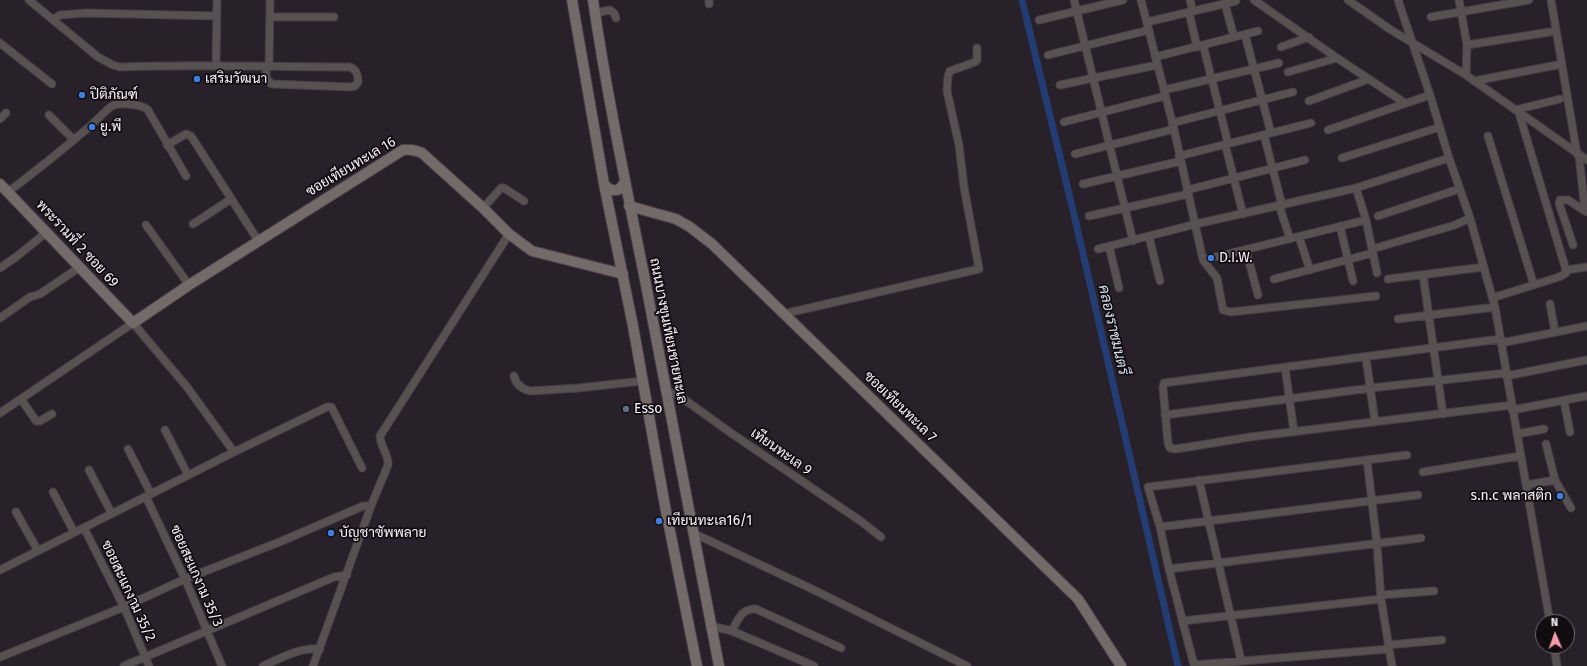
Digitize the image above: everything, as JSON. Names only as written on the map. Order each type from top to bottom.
[{"type":"street","points":[[29,0],[54,19],[98,57],[120,67],[216,66],[267,67],[350,68],[354,69],[356,72],[358,82],[355,86],[272,84],[268,82],[266,79],[267,67],[270,17],[270,0]]},
{"type":"street","points":[[216,66],[217,0]]},
{"type":"street","points":[[572,0],[604,184],[623,274],[665,506],[697,666]]},
{"type":"street","points":[[1074,0],[1133,241]]},
{"type":"street","points":[[1040,20],[1123,0]]},
{"type":"street","points":[[1141,0],[1173,126],[1203,260],[1217,278],[1223,310],[1227,312],[1376,296]]},
{"type":"street","points":[[1190,0],[1191,12],[1200,46],[1212,78],[1243,214]]},
{"type":"street","points":[[1254,0],[1336,58],[1405,103]]},
{"type":"street","points":[[1348,0],[1412,43],[1466,75],[1587,160]]},
{"type":"street","points":[[1398,0],[1430,95],[1459,189],[1470,218],[1495,307],[1549,614]]},
{"type":"street","points":[[1459,0],[1467,45],[1466,75]]},
{"type":"street","points":[[1431,17],[1530,0]]},
{"type":"street","points":[[1551,0],[1578,154],[1586,212]]},
{"type":"street","name":"ถนนบางขุนเทียนชายทะเล","points":[[595,1],[595,13],[624,183],[719,666]]},
{"type":"street","points":[[1147,22],[1236,1]]},
{"type":"street","points":[[1225,4],[1234,37]]},
{"type":"street","points":[[595,13],[610,10],[614,13],[616,18]]},
{"type":"street","points":[[54,19],[60,15],[86,13],[217,16]]},
{"type":"street","points":[[270,17],[334,17]]},
{"type":"street","points":[[1048,54],[1149,30]]},
{"type":"street","points":[[1155,57],[1258,31]]},
{"type":"street","points":[[1467,45],[1550,32]]},
{"type":"street","points":[[1245,34],[1262,100],[1272,168],[1280,205],[1290,239]]},
{"type":"street","points":[[1281,47],[1309,38]]},
{"type":"street","points":[[0,43],[52,84]]},
{"type":"street","points":[[783,314],[979,269],[964,187],[959,145],[948,91],[948,76],[950,71],[975,62],[977,60],[977,48]]},
{"type":"street","points":[[1288,72],[1336,58]]},
{"type":"street","points":[[1064,122],[1102,112],[1212,78],[1279,63]]},
{"type":"street","points":[[1060,85],[1157,65]]},
{"type":"street","points":[[1474,81],[1557,66]]},
{"type":"street","points":[[1309,100],[1369,79]]},
{"type":"street","points":[[1075,154],[1220,111],[1293,92]]},
{"type":"street","points":[[1328,130],[1430,95]]},
{"type":"street","points":[[1517,111],[1560,99]]},
{"type":"street","points":[[3,189],[50,161],[99,119],[111,106],[121,104],[144,107],[148,110],[186,176]]},
{"type":"street","points":[[1492,298],[1564,275],[1566,270],[1517,111]]},
{"type":"street","points":[[0,119],[6,113]]},
{"type":"street","points":[[49,115],[74,140]]},
{"type":"street","points":[[1083,184],[1180,159],[1227,143],[1311,123]]},
{"type":"street","points":[[1342,158],[1440,127]]},
{"type":"street","points":[[168,145],[186,134],[191,136],[259,242]]},
{"type":"street","points":[[1488,136],[1534,285]]},
{"type":"street","name":"ซอยเทียนทะเล 16","points":[[134,323],[189,285],[259,242],[307,209],[403,150],[407,149],[422,153],[483,208],[508,234],[532,252],[623,274]]},
{"type":"street","points":[[1098,249],[1196,224],[1356,188],[1449,158]]},
{"type":"street","points":[[1088,216],[1188,192],[1234,178],[1305,160]]},
{"type":"street","points":[[604,184],[608,189],[615,190],[621,188],[624,183]]},
{"type":"street","points":[[483,208],[501,188],[504,188],[524,201]]},
{"type":"street","points":[[1356,188],[1366,220],[1377,273]]},
{"type":"street","name":"พระรามที่ 2 ซอย 69","points":[[3,189],[47,232],[134,323]]},
{"type":"street","points":[[1378,216],[1459,189]]},
{"type":"street","points":[[193,224],[231,199]]},
{"type":"street","points":[[1572,245],[1559,203],[1560,200],[1564,199],[1586,212]]},
{"type":"street","name":"ซอยเทียนทะเล 7","points":[[629,206],[676,219],[690,227],[712,244],[1078,599],[1121,666]]},
{"type":"street","points":[[1274,279],[1348,260],[1455,225],[1470,218]]},
{"type":"street","points":[[1203,260],[1366,220]]},
{"type":"street","points":[[146,225],[189,285]]},
{"type":"street","points":[[1340,226],[1353,281]]},
{"type":"street","points":[[0,268],[47,232]]},
{"type":"street","points":[[313,666],[371,506],[388,465],[388,461],[380,442],[380,436],[508,234]]},
{"type":"street","points":[[1149,237],[1160,281]]},
{"type":"street","points":[[1299,237],[1310,270]]},
{"type":"street","points":[[1109,246],[1119,288]]},
{"type":"street","points":[[1246,250],[1258,295]]},
{"type":"street","points":[[0,318],[30,298],[40,294],[80,267]]},
{"type":"street","points":[[1388,279],[1484,267]]},
{"type":"street","points":[[1566,270],[1587,267]]},
{"type":"street","points":[[1423,275],[1443,414]]},
{"type":"street","points":[[1550,304],[1555,332]]},
{"type":"street","points":[[1398,319],[1495,307]]},
{"type":"street","points":[[0,413],[134,323],[187,387],[234,452]]},
{"type":"street","points":[[1587,326],[1501,341],[1434,348],[1164,383],[1163,388],[1168,443],[1170,448],[1443,414],[1512,408],[1564,401],[1587,396]]},
{"type":"street","points":[[1366,358],[1375,422]]},
{"type":"street","points":[[1165,415],[1370,388],[1506,374],[1587,360]]},
{"type":"street","points":[[1285,367],[1294,432]]},
{"type":"street","points":[[514,376],[515,382],[524,390],[530,391],[578,388],[642,381]]},
{"type":"street","name":"เทียนทะเล 9","points":[[666,391],[678,395],[730,433],[862,522],[881,537]]},
{"type":"street","points":[[21,400],[36,420],[40,421],[52,414]]},
{"type":"street","points":[[1564,401],[1570,432]]},
{"type":"street","points":[[0,570],[234,452],[331,407],[362,468]]},
{"type":"street","points":[[1517,434],[1544,429]]},
{"type":"street","points":[[165,430],[188,475]]},
{"type":"street","points":[[1546,444],[1555,480],[1571,508]]},
{"type":"street","name":"ซอยสะแกงาม 35/3","points":[[128,449],[222,666]]},
{"type":"street","points":[[1408,455],[1148,487],[1160,527],[1169,569],[1194,665],[1389,647],[1442,640]]},
{"type":"street","points":[[1423,472],[1520,456]]},
{"type":"street","points":[[1367,460],[1377,544],[1381,597],[1392,666]]},
{"type":"street","points":[[89,470],[112,514]]},
{"type":"street","points":[[1199,480],[1241,660]]},
{"type":"street","points":[[1526,485],[1555,480]]},
{"type":"street","points":[[53,492],[74,532]]},
{"type":"street","points":[[1160,527],[1418,495]]},
{"type":"street","points":[[0,657],[124,607],[185,579],[282,541],[363,506],[371,506]]},
{"type":"street","points":[[16,512],[38,551]]},
{"type":"street","name":"ซอยสะแกงาม 35/2","points":[[84,528],[124,607],[149,666]]},
{"type":"street","points":[[693,533],[812,589],[967,666]]},
{"type":"street","points":[[1169,569],[1421,538]]},
{"type":"street","points":[[124,666],[144,656],[334,577],[347,575]]},
{"type":"street","points":[[1182,621],[1434,591]]},
{"type":"street","points":[[732,630],[741,614],[746,610],[756,609],[841,648]]},
{"type":"street","points":[[711,626],[732,630],[814,666]]},
{"type":"street","points":[[263,666],[299,651],[312,648],[320,649]]},
{"type":"street","points":[[1555,654],[1557,666]]},
{"type":"waterway","name":"คลองราชมนตรี","points":[[1022,0],[1076,223],[1178,666]]},
{"type":"place","name":"เสริมวัฒนา","points":[[197,79]]},
{"type":"place","name":"ปิติภัณฑ์","points":[[82,95]]},
{"type":"place","name":"ยู.พี","points":[[92,127]]},
{"type":"place","name":"D.I.W.","points":[[1211,258]]},
{"type":"place","name":"Esso","points":[[626,409]]},
{"type":"place","name":"s.n.c พลาสติก","points":[[1560,496]]},
{"type":"place","name":"เทียนทะเล16/1","points":[[659,521]]},
{"type":"place","name":"บัญชาซัพพลาย","points":[[331,533]]}]
